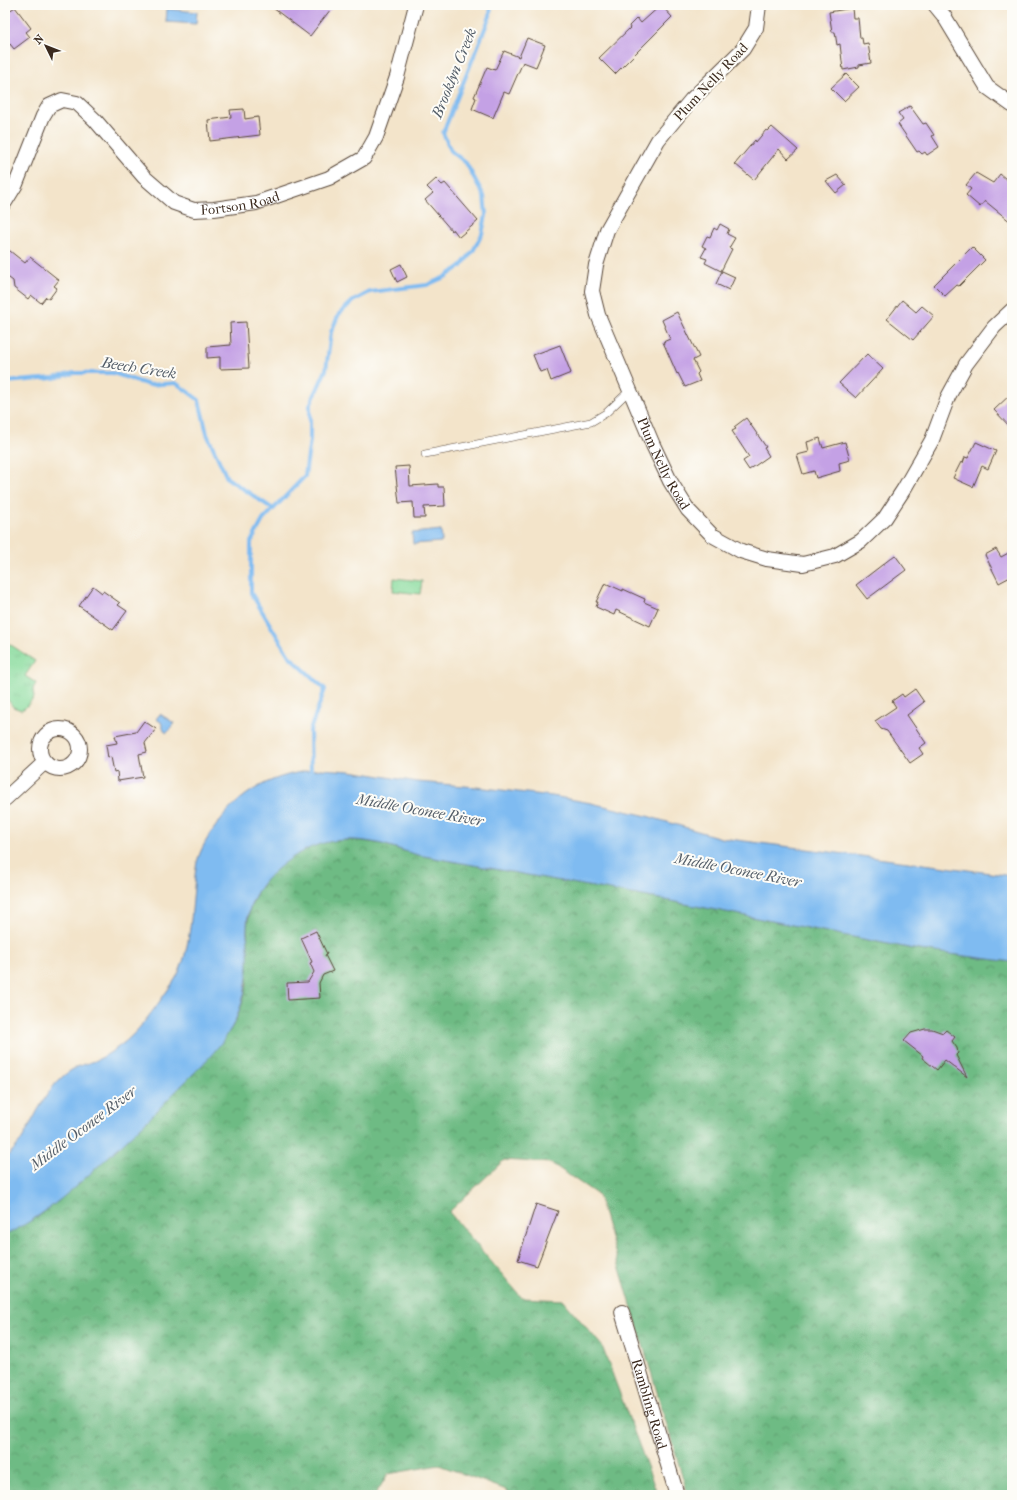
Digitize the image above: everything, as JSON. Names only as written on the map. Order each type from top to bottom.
[{"type":"street","name":"Fortson Road","points":[[5,202],[16,184],[43,116],[49,106],[62,100],[77,103],[96,120],[144,177],[174,203],[194,210],[214,209],[256,203],[329,178],[364,158],[376,137],[397,77],[416,5]]},
{"type":"street","name":"Plum Nelly Road","points":[[759,5],[756,28],[743,49],[691,100],[658,140],[607,230],[596,265],[592,291],[598,315],[630,390],[670,481],[688,510],[708,532],[740,551],[767,559],[803,564],[835,556],[861,541],[885,518],[904,489],[932,440],[948,397],[966,364],[994,327],[1012,310]]},
{"type":"street","points":[[935,5],[944,16],[987,87],[1012,105]]},
{"type":"street","points":[[5,799],[45,762]]},
{"type":"street","name":"Rambling Road","points":[[622,1312],[677,1495]]},
{"type":"lane","points":[[425,454],[591,422],[606,413],[630,390]]},
{"type":"green space","points":[[394,578],[422,581],[420,594],[393,591]]},
{"type":"green space","points":[[5,641],[35,661],[25,676],[36,683],[33,689],[34,698],[25,708],[21,710],[13,707],[5,698]]},
{"type":"green space","points":[[344,840],[382,844],[418,855],[665,900],[919,950],[1012,962],[1012,1495],[688,1495],[598,1195],[551,1163],[504,1160],[449,1212],[522,1298],[563,1300],[602,1346],[657,1493],[652,1495],[514,1495],[504,1489],[439,1465],[388,1474],[375,1495],[5,1495],[5,1235],[43,1213],[185,1082],[224,1040],[235,1022],[247,985],[247,927],[250,908],[258,890],[270,875],[284,862],[300,851],[318,843]]},
{"type":"water","points":[[167,9],[197,12],[196,24],[166,22]]},
{"type":"water","points":[[441,530],[442,542],[413,544],[412,533]]},
{"type":"water","points":[[160,714],[174,723],[167,733],[164,731],[161,722],[156,719]]},
{"type":"water","name":"Middle Oconee River","points":[[321,769],[350,771],[418,782],[552,796],[647,816],[721,838],[1012,876],[1012,962],[919,950],[665,900],[418,855],[382,844],[366,841],[351,840],[324,843],[311,847],[286,862],[268,878],[254,897],[248,919],[248,965],[242,1003],[235,1021],[219,1046],[150,1118],[82,1181],[40,1215],[5,1235],[4,1163],[20,1142],[44,1100],[58,1081],[67,1073],[79,1066],[103,1057],[126,1041],[145,1021],[158,1004],[180,970],[188,942],[197,862],[203,847],[213,830],[223,816],[235,804],[246,794],[259,786],[288,775]]},
{"type":"building","points":[[269,5],[334,5],[310,36]]},
{"type":"building","points":[[661,5],[672,17],[615,74],[599,58],[630,28],[629,26],[637,18],[641,23]]},
{"type":"building","points":[[15,7],[31,28],[26,32],[30,37],[14,49],[10,44],[5,48],[5,14]]},
{"type":"building","points":[[852,8],[853,18],[858,18],[860,38],[862,38],[863,44],[868,43],[871,63],[843,70],[840,44],[837,45],[835,32],[832,32],[829,12]]},
{"type":"building","points":[[527,38],[545,45],[536,67],[523,62],[509,94],[504,92],[493,118],[472,109],[476,98],[474,97],[487,67],[495,70],[504,51],[519,57]]},
{"type":"building","points":[[846,74],[859,87],[844,101],[831,88]]},
{"type":"building","points":[[910,106],[923,124],[926,123],[934,135],[932,136],[939,147],[927,155],[925,152],[922,154],[919,151],[917,152],[898,124],[903,120],[898,113]]},
{"type":"building","points":[[244,109],[245,119],[258,117],[260,135],[210,141],[208,120],[231,117],[230,110]]},
{"type":"building","points":[[772,127],[798,150],[788,159],[779,149],[754,180],[735,164],[755,140],[756,142],[766,130],[768,131]]},
{"type":"building","points":[[976,173],[993,183],[1000,174],[1011,183],[1008,187],[1012,191],[1012,223],[985,201],[980,207],[966,195],[971,189],[966,185]]},
{"type":"building","points":[[837,175],[846,185],[836,193],[826,181]]},
{"type":"building","points":[[436,179],[442,185],[445,183],[478,221],[459,237],[425,200],[433,193],[427,187]]},
{"type":"building","points":[[720,224],[729,229],[727,234],[735,238],[729,248],[732,249],[721,271],[705,263],[707,259],[701,257],[706,248],[702,246],[707,236],[710,237],[714,228],[717,230]]},
{"type":"building","points":[[5,247],[25,263],[30,257],[59,280],[54,286],[57,288],[49,299],[46,297],[41,303],[31,295],[28,299],[14,288],[13,281],[5,275]]},
{"type":"building","points":[[972,247],[985,260],[959,286],[957,285],[945,296],[934,285]]},
{"type":"building","points":[[401,264],[407,277],[397,282],[391,269]]},
{"type":"building","points":[[722,271],[735,277],[729,290],[716,284]]},
{"type":"building","points":[[902,300],[916,312],[922,306],[934,316],[913,340],[887,319]]},
{"type":"building","points":[[677,312],[699,357],[693,360],[699,372],[697,374],[700,381],[685,387],[678,373],[677,374],[663,342],[670,339],[662,320]]},
{"type":"building","points":[[246,322],[249,368],[220,369],[220,357],[207,358],[207,347],[231,345],[230,323]]},
{"type":"building","points":[[560,345],[571,373],[551,381],[547,370],[540,372],[533,355]]},
{"type":"building","points":[[867,354],[883,369],[856,398],[839,383]]},
{"type":"building","points":[[1012,393],[1012,429],[994,410]]},
{"type":"building","points":[[746,418],[766,447],[764,448],[769,456],[749,470],[743,461],[749,457],[732,431],[736,429],[734,427]]},
{"type":"building","points":[[820,438],[823,448],[845,442],[850,460],[839,463],[840,471],[816,478],[814,471],[803,474],[797,455],[809,452],[807,442]]},
{"type":"building","points":[[976,442],[996,451],[988,469],[982,466],[973,487],[953,478],[961,462],[963,463],[965,457],[968,458]]},
{"type":"building","points":[[409,466],[410,486],[438,484],[438,487],[444,487],[445,506],[424,507],[425,518],[414,518],[413,502],[399,503],[395,467]]},
{"type":"building","points":[[996,549],[1001,557],[1012,551],[1012,576],[999,583],[985,555]]},
{"type":"building","points":[[895,555],[906,570],[867,599],[856,585]]},
{"type":"building","points":[[605,583],[645,599],[644,602],[658,608],[650,626],[616,610],[614,615],[596,607],[598,602],[596,602]]},
{"type":"building","points":[[93,586],[120,603],[118,605],[127,611],[113,630],[79,606]]},
{"type":"building","points":[[915,689],[924,702],[907,715],[926,743],[919,748],[923,754],[910,763],[887,731],[881,729],[875,721],[896,707],[892,701],[902,694],[904,697]]},
{"type":"building","points":[[144,721],[156,729],[145,743],[147,752],[139,754],[143,777],[118,781],[117,771],[114,772],[111,757],[108,758],[106,745],[117,743],[115,736],[136,732]]},
{"type":"building","points":[[316,931],[333,971],[323,975],[319,983],[320,998],[288,1000],[287,983],[308,982],[314,972],[310,963],[312,962],[301,938]]},
{"type":"building","points":[[925,1029],[932,1029],[943,1033],[946,1030],[955,1037],[952,1041],[957,1048],[958,1053],[956,1055],[967,1077],[945,1060],[937,1070],[922,1058],[923,1056],[904,1041],[911,1033]]},
{"type":"building","points":[[536,1204],[558,1211],[537,1266],[518,1260]]},
{"type":"waterway","name":"Brooklyn Creek","points":[[311,776],[310,730],[325,689],[289,656],[251,593],[251,542],[263,520],[305,476],[310,440],[310,405],[326,370],[331,332],[339,314],[353,301],[370,292],[427,285],[445,277],[461,266],[473,251],[482,234],[486,215],[484,196],[466,163],[451,151],[443,133],[490,16],[491,5]]},
{"type":"waterway","name":"Beech Creek","points":[[5,382],[54,378],[74,373],[113,373],[149,385],[176,383],[199,400],[207,434],[227,478],[273,509]]}]
